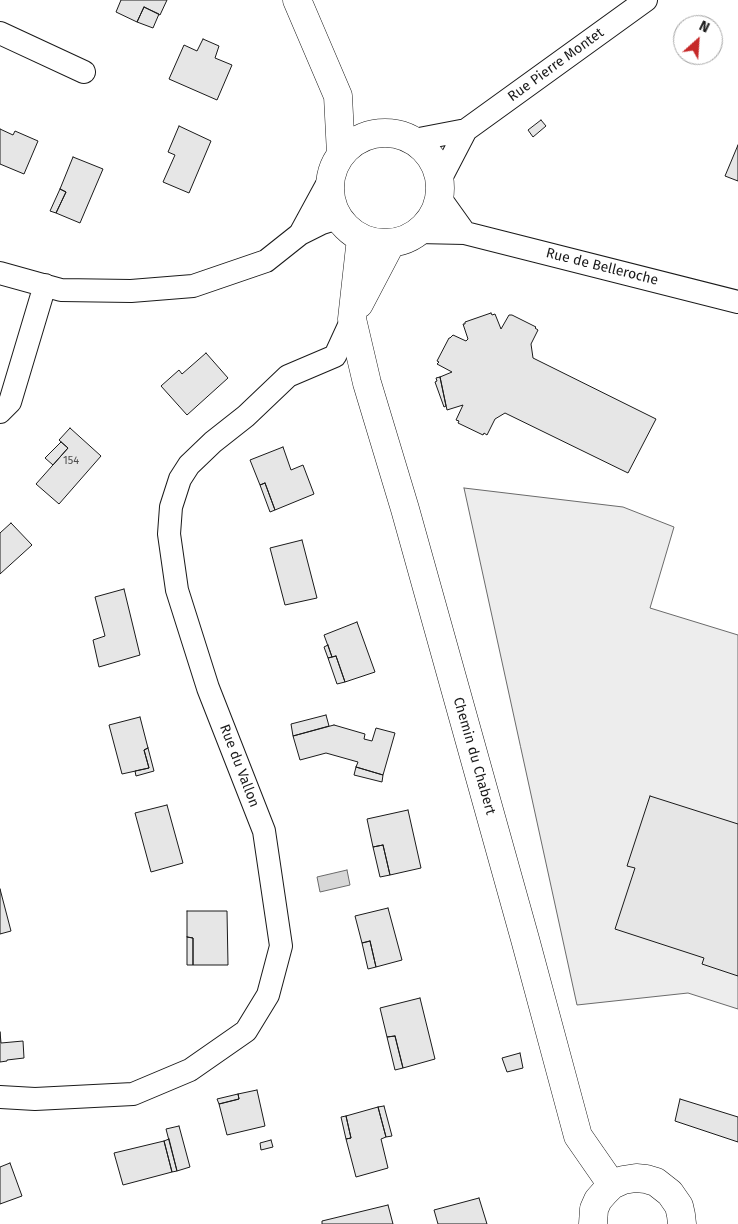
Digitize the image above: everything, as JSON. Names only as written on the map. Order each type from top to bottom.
[{"type":"main road","points":[[297,0],[338,96],[378,133]]},
{"type":"main road","points":[[336,165],[352,143],[364,136],[378,133],[397,134],[414,140],[426,151],[435,164],[440,189],[436,211],[428,223],[418,232],[406,239],[391,243],[361,238],[338,218],[332,205],[330,191],[336,165],[338,96]]},
{"type":"main road","name":"Chemin du Chabert","points":[[361,238],[352,319],[367,383],[413,538],[578,1136],[612,1185]]},
{"type":"main road","points":[[352,319],[391,243]]},
{"type":"main road","points":[[593,1224],[594,1209],[598,1200],[612,1185],[636,1178],[646,1178],[656,1182],[670,1193],[679,1206],[682,1224]]},
{"type":"street","name":"Rue Pierre Montet","points":[[414,140],[466,130],[646,0]]},
{"type":"street","points":[[0,33],[84,72]]},
{"type":"street","name":"Rue Pierre Montet","points":[[440,189],[466,130]]},
{"type":"street","points":[[300,234],[336,165]]},
{"type":"street","points":[[440,189],[465,234]]},
{"type":"street","points":[[0,273],[61,290],[130,291],[193,286],[266,261],[300,234],[322,223],[338,218]]},
{"type":"street","name":"Rue de Belleroche","points":[[418,232],[465,234],[738,302]]},
{"type":"street","points":[[0,412],[10,402],[45,286]]},
{"type":"street","name":"Rue du Vallon","points":[[0,1097],[35,1099],[133,1094],[190,1070],[246,1031],[268,995],[281,946],[264,831],[208,688],[177,590],[169,534],[171,507],[180,479],[189,465],[213,442],[246,416],[288,376],[335,356],[352,319]]},
{"type":"shaded area","points":[[464,488],[623,507],[674,527],[650,608],[738,635],[738,1009],[688,993],[577,1005]]},
{"type":"shaded area","points":[[347,870],[350,885],[320,892],[317,877]]},
{"type":"building","points":[[121,0],[167,0],[160,15],[144,7],[137,22],[116,12]]},
{"type":"building","points":[[144,7],[159,14],[153,28],[137,22]]},
{"type":"building","points":[[203,39],[219,46],[215,58],[232,65],[217,100],[169,79],[184,45],[197,51]]},
{"type":"building","points":[[541,120],[546,126],[533,137],[528,130]]},
{"type":"building","points":[[179,126],[211,141],[189,193],[163,182],[175,155],[168,152]]},
{"type":"building","points":[[0,129],[13,135],[15,131],[38,141],[24,174],[0,164]]},
{"type":"building","points":[[738,145],[738,181],[725,176]]},
{"type":"building","points":[[73,157],[103,169],[80,223],[56,213],[66,192],[60,189]]},
{"type":"building","points":[[60,189],[66,192],[56,213],[50,211]]},
{"type":"building","points":[[491,313],[492,315],[495,314],[501,329],[509,315],[536,327],[538,330],[531,344],[533,358],[656,419],[628,473],[505,413],[495,419],[487,435],[484,433],[483,435],[458,423],[459,421],[456,420],[463,405],[447,410],[440,377],[452,372],[437,364],[439,362],[437,361],[449,338],[453,335],[466,341],[468,339],[463,324],[465,322]]},
{"type":"building","points":[[206,353],[228,378],[187,415],[161,386],[179,370],[182,374]]},
{"type":"building","points":[[440,377],[446,406],[444,407],[435,382],[437,381],[436,378]]},
{"type":"building","points":[[70,428],[101,456],[59,504],[36,484],[68,448],[59,440]]},
{"type":"building","points":[[61,442],[68,448],[53,465],[45,458]]},
{"type":"building","points":[[283,447],[291,470],[303,465],[314,494],[275,510],[265,483],[260,485],[250,460]]},
{"type":"building","points":[[265,483],[275,510],[270,512],[260,485]]},
{"type":"building","points":[[11,523],[32,545],[0,574],[0,533]]},
{"type":"building","points":[[302,540],[317,598],[285,605],[270,548]]},
{"type":"building","points":[[124,589],[140,655],[99,667],[93,640],[105,636],[95,597]]},
{"type":"building","points":[[357,622],[375,672],[345,682],[336,656],[332,657],[324,635]]},
{"type":"building","points":[[328,645],[332,657],[328,658],[324,647]]},
{"type":"building","points":[[336,656],[345,682],[337,684],[328,658]]},
{"type":"building","points":[[326,715],[329,726],[293,736],[291,724]]},
{"type":"building","points":[[140,717],[148,748],[144,750],[149,768],[122,774],[109,725]]},
{"type":"building","points":[[334,725],[365,734],[364,739],[372,741],[376,728],[395,733],[383,775],[356,767],[358,762],[326,753],[300,760],[293,736]]},
{"type":"building","points":[[148,748],[154,771],[136,776],[135,771],[149,768],[144,750]]},
{"type":"building","points":[[356,767],[383,775],[382,782],[354,775]]},
{"type":"building","points":[[650,796],[738,824],[738,976],[702,964],[704,958],[615,929],[635,868],[627,866]]},
{"type":"building","points":[[167,805],[183,863],[151,872],[135,813]]},
{"type":"building","points":[[408,810],[421,868],[390,875],[383,845],[373,847],[367,819]]},
{"type":"building","points":[[383,845],[390,875],[380,877],[373,847]]},
{"type":"building","points":[[0,889],[11,931],[0,934]]},
{"type":"building","points":[[388,908],[402,960],[376,967],[370,941],[362,943],[355,916]]},
{"type":"building","points":[[187,911],[227,911],[228,965],[193,965],[193,938],[187,937]]},
{"type":"building","points":[[187,937],[193,938],[193,965],[187,965]]},
{"type":"building","points":[[370,941],[376,967],[368,969],[362,943]]},
{"type":"building","points":[[420,998],[435,1059],[403,1068],[395,1036],[387,1037],[380,1008]]},
{"type":"building","points":[[0,1032],[1,1043],[23,1041],[24,1058],[0,1062]]},
{"type":"building","points":[[395,1036],[403,1068],[395,1070],[387,1037]]},
{"type":"building","points":[[520,1053],[523,1068],[507,1072],[502,1058]]},
{"type":"building","points":[[257,1090],[265,1126],[227,1135],[219,1104],[239,1099],[238,1094]]},
{"type":"building","points":[[238,1094],[239,1099],[219,1104],[217,1099]]},
{"type":"building","points":[[680,1099],[738,1117],[738,1142],[675,1121]]},
{"type":"building","points":[[384,1106],[392,1136],[386,1137],[378,1107]]},
{"type":"building","points":[[378,1107],[386,1137],[381,1139],[388,1168],[356,1177],[346,1139],[351,1138],[346,1116]]},
{"type":"building","points":[[346,1116],[351,1138],[346,1139],[341,1117]]},
{"type":"building","points":[[179,1126],[190,1167],[177,1171],[166,1129]]},
{"type":"building","points":[[169,1139],[177,1171],[172,1172],[164,1141]]},
{"type":"building","points":[[271,1140],[273,1147],[261,1150],[260,1143]]},
{"type":"building","points":[[164,1141],[172,1172],[123,1185],[114,1153]]},
{"type":"building","points":[[10,1163],[22,1196],[0,1204],[0,1167]]},
{"type":"building","points":[[479,1198],[487,1224],[438,1224],[434,1210]]},
{"type":"building","points":[[388,1205],[393,1224],[322,1224],[322,1221]]}]
